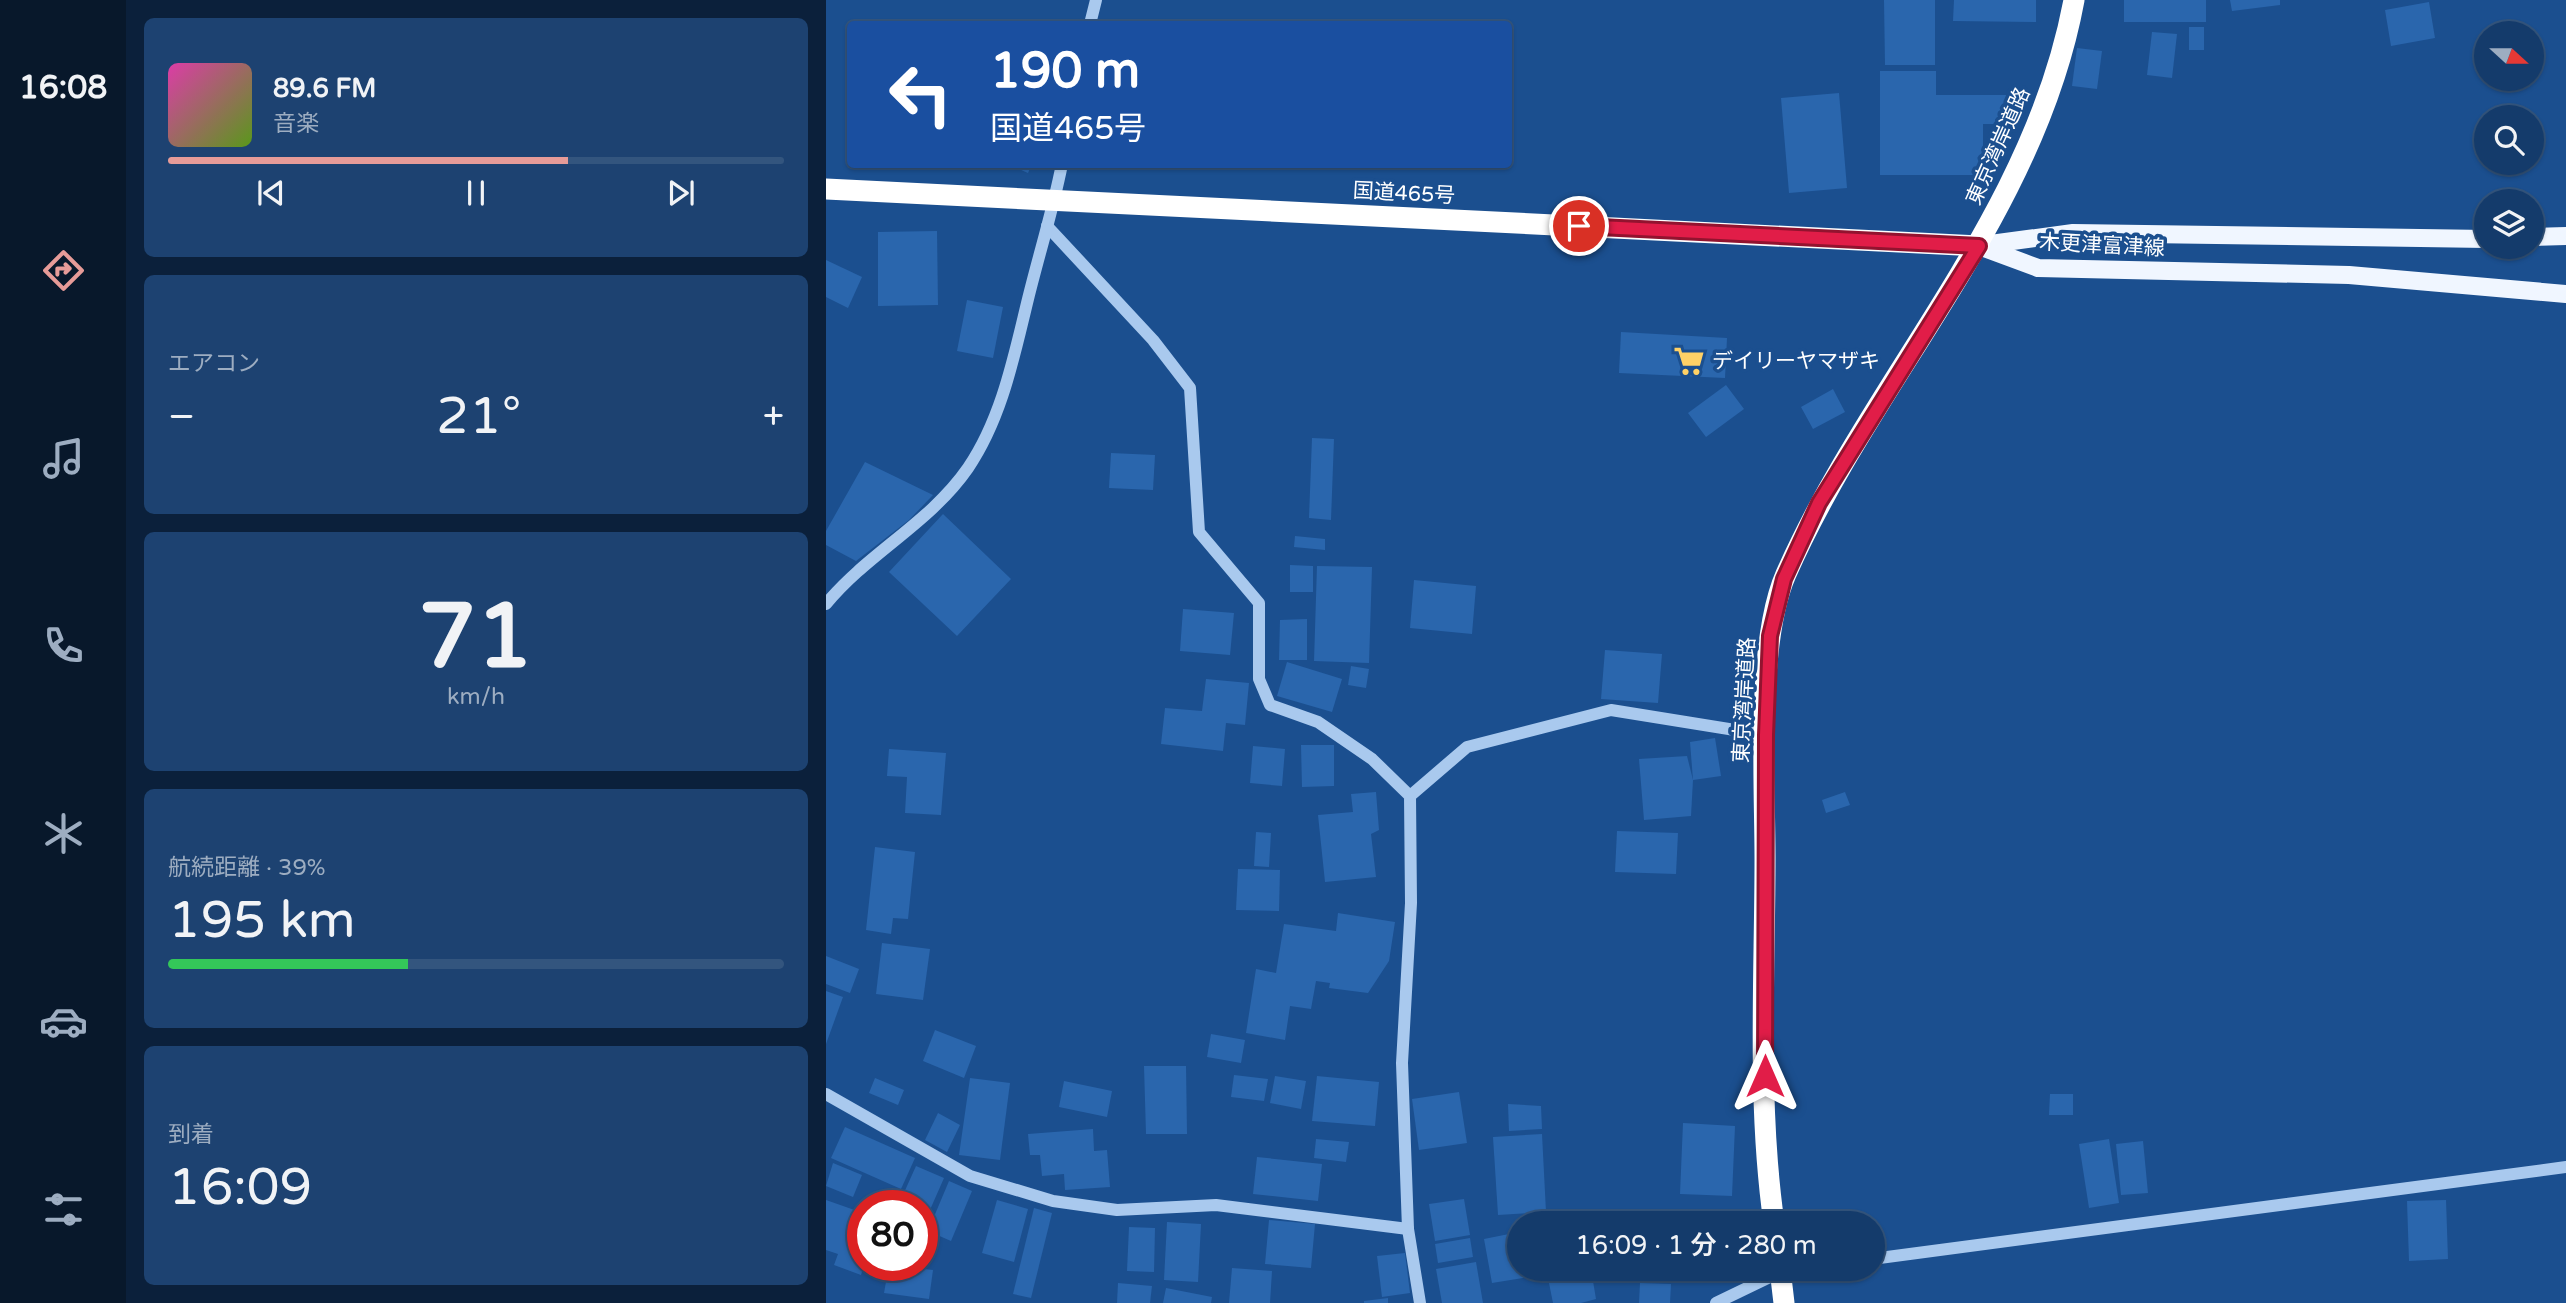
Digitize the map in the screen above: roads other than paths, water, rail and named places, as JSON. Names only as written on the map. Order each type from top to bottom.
[{"type":"highway","name":"東京湾岸道路","points":[[1773,1211],[1765,1076],[1766,735],[1770,636],[1784,579],[1819,503],[1979,246],[2040,118],[2064,49],[2074,0]]},
{"type":"highway","name":"国道465号","points":[[826,189],[1979,246]]},
{"type":"highway","points":[[1781,1281],[1784,1303]]},
{"type":"main road","name":"木更津富津線","points":[[1979,246],[2073,233],[2474,239]]},
{"type":"main road","points":[[2544,237],[2566,236]]},
{"type":"main road","name":"木更津富津線","points":[[1979,246],[2038,268],[2349,275],[2566,294]]},
{"type":"street","points":[[1091,21],[1096,0]]},
{"type":"street","points":[[826,604],[848,577],[908,532],[967,469],[996,416],[1055,200],[1061,168]]},
{"type":"street","points":[[1047,226],[1153,340],[1190,388],[1199,532],[1259,603],[1258,679],[1270,705],[1318,722],[1372,759],[1410,796],[1411,904],[1402,1063],[1408,1229],[1420,1303]]},
{"type":"street","points":[[1410,796],[1467,747],[1611,710],[1766,735]]},
{"type":"street","points":[[826,1094],[970,1176],[1053,1201],[1117,1210],[1216,1205],[1408,1229]]},
{"type":"street","points":[[1885,1257],[2566,1167]]},
{"type":"street","points":[[1716,1303],[1759,1281]]},
{"type":"place","name":"デイリーヤマザキ","points":[[1689,361]]}]
